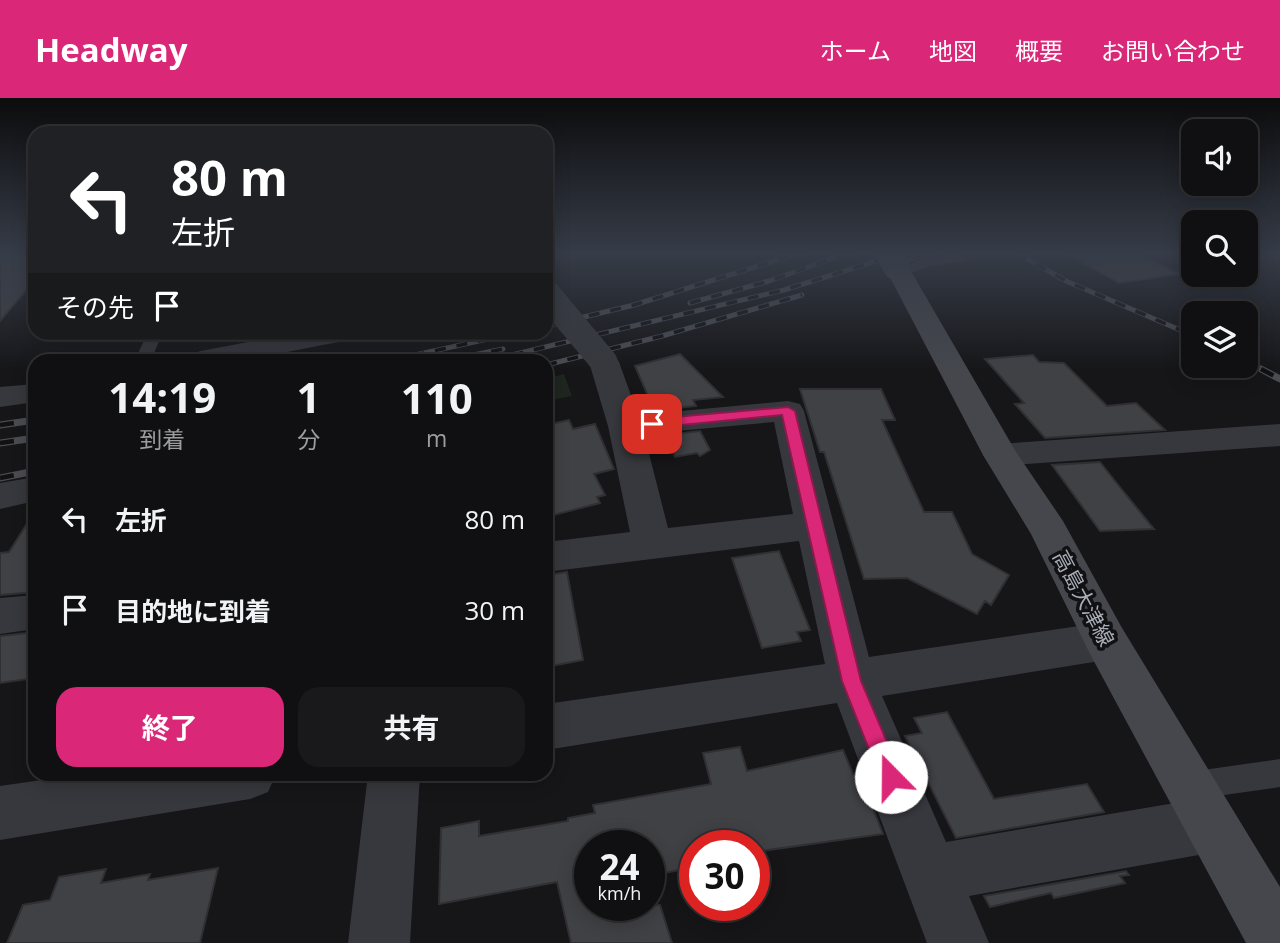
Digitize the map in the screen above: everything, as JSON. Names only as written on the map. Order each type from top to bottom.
[{"type":"main road","name":"高島大津線","points":[[910,292],[1000,455],[1049,531],[1106,641],[1279,943]]},
{"type":"street","points":[[553,301],[604,362],[625,426],[652,543]]},
{"type":"street","points":[[233,354],[307,340]]},
{"type":"street","points":[[0,397],[28,394]]},
{"type":"street","points":[[625,426],[788,411],[852,681],[958,943]]},
{"type":"street","points":[[1000,455],[1280,435]]},
{"type":"street","points":[[0,496],[28,490]]},
{"type":"street","points":[[553,556],[814,525]]},
{"type":"street","points":[[0,616],[28,613]]},
{"type":"street","points":[[553,726],[1106,641]]},
{"type":"street","points":[[0,813],[205,781]]},
{"type":"street","points":[[379,943],[393,781]]},
{"type":"street","points":[[930,874],[1199,805]]},
{"type":"lane","points":[[1199,805],[1280,773]]},
{"type":"shaded area","points":[[564,374],[572,396],[553,400],[553,377]]},
{"type":"building","points":[[0,292],[24,292],[0,321]]},
{"type":"building","points":[[680,354],[723,397],[693,400],[696,406],[660,410],[648,396],[635,366]]},
{"type":"building","points":[[1033,355],[1039,362],[1064,363],[1107,406],[1136,403],[1165,430],[1045,438],[1015,404],[1024,403],[985,359]]},
{"type":"building","points":[[800,389],[881,389],[895,420],[882,420],[924,512],[952,512],[972,554],[1009,575],[991,605],[985,601],[977,614],[907,578],[864,579],[824,452],[820,452]]},
{"type":"building","points":[[569,420],[573,429],[595,424],[614,469],[594,474],[605,495],[597,497],[600,503],[553,515],[553,423]]},
{"type":"building","points":[[700,431],[710,450],[700,456],[697,453],[675,457],[665,435]]},
{"type":"building","points":[[1100,462],[1154,529],[1100,531],[1052,465]]},
{"type":"building","points":[[28,522],[28,593],[0,595],[0,553],[9,552]]},
{"type":"building","points":[[779,551],[810,630],[797,632],[801,641],[762,648],[732,558]]},
{"type":"building","points":[[567,572],[583,660],[553,666],[553,574]]},
{"type":"building","points":[[28,633],[28,679],[0,683],[0,636]]},
{"type":"building","points":[[947,712],[994,799],[1087,784],[1104,812],[956,838],[905,736],[922,733],[914,718]]},
{"type":"building","points":[[740,747],[747,771],[843,750],[853,774],[859,773],[883,834],[770,850],[770,830],[679,830],[679,870],[665,873],[665,830],[574,830],[574,921],[665,921],[672,943],[571,943],[557,882],[439,904],[441,828],[479,821],[479,836],[568,821],[568,818],[595,813],[593,805],[711,784],[703,753]]},
{"type":"building","points":[[218,868],[200,943],[7,943],[23,905],[50,900],[59,877],[106,869],[101,883],[150,874],[148,880]]},
{"type":"building","points":[[1126,871],[1129,875],[1120,876],[1125,883],[1054,898],[1051,893],[990,907],[984,896]]},
{"type":"railway","points":[[553,324],[674,292]]},
{"type":"railway","points":[[690,303],[728,292]]},
{"type":"railway","points":[[516,354],[774,292]]},
{"type":"railway","points":[[1093,292],[1181,330]]},
{"type":"railway","points":[[553,363],[662,336],[802,295]]},
{"type":"railway","points":[[419,354],[483,340]]},
{"type":"railway","points":[[478,354],[503,349]]},
{"type":"railway","points":[[1258,368],[1264,371]]},
{"type":"railway","points":[[1261,369],[1280,379]]},
{"type":"railway","points":[[0,425],[28,421]]},
{"type":"railway","points":[[0,443],[28,439]]},
{"type":"railway","points":[[0,478],[28,472]]},
{"type":"route","points":[[652,424],[788,411],[852,681],[891,777]]}]
